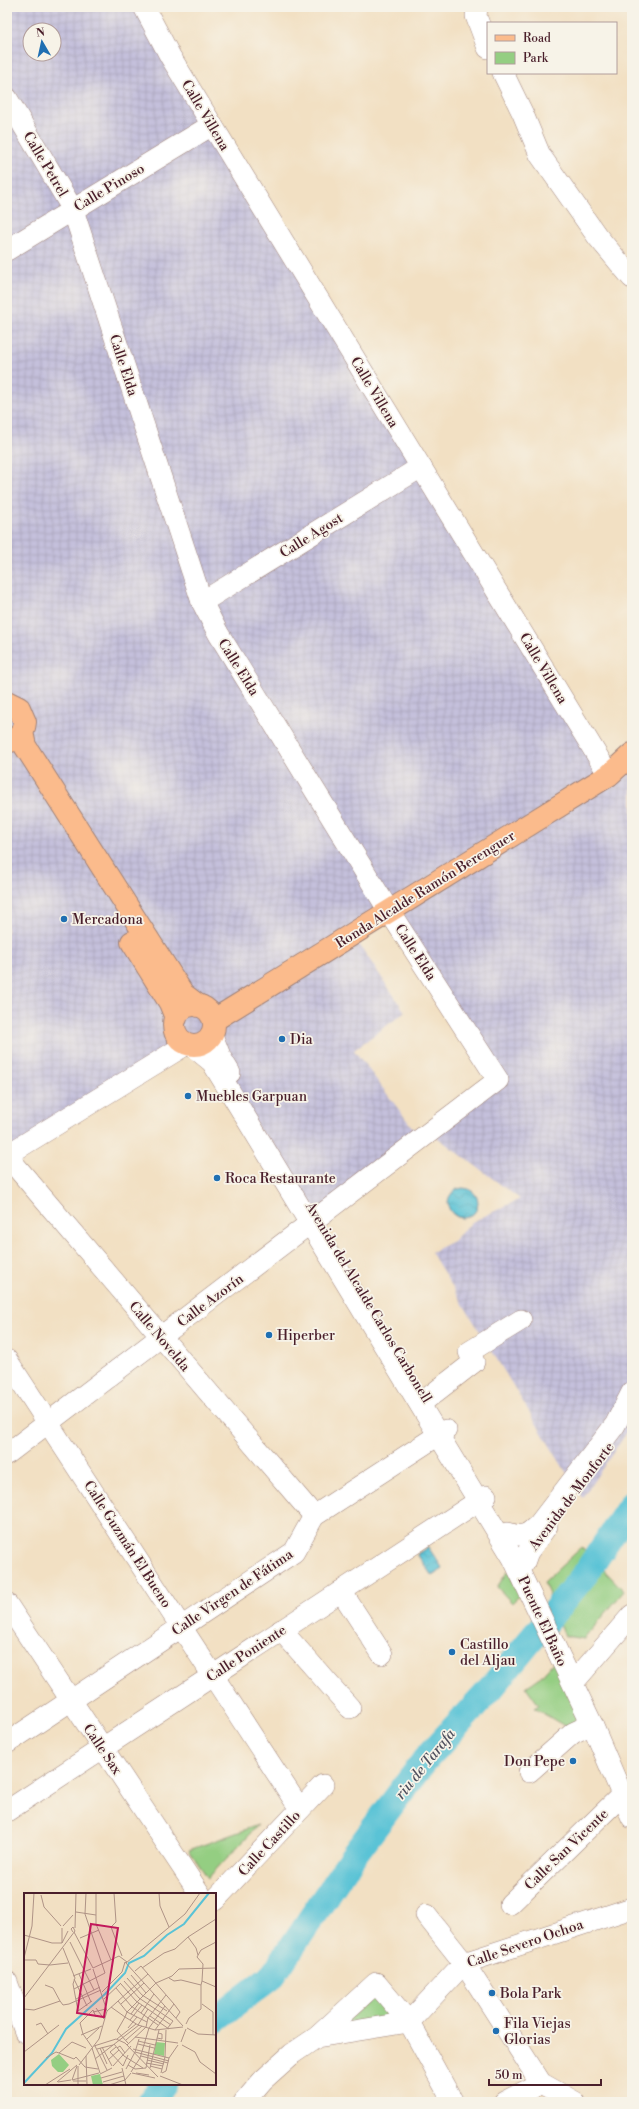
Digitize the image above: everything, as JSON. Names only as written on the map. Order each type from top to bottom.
[{"type":"main road","points":[[8,703],[18,708],[22,713],[25,722],[12,740],[25,746],[183,994],[208,1020]]},
{"type":"main road","name":"Avenida del Alcalde Carlos Carbonell","points":[[12,740],[14,754],[170,1003],[183,1036]]},
{"type":"main road","name":"Ronda Alcalde Ramón Berenguer","points":[[208,1020],[389,911],[609,775],[632,754]]},
{"type":"main road","points":[[184,1008],[208,1020],[204,1043],[183,1036],[184,1008]]},
{"type":"street","name":"Calle Villena","points":[[144,7],[170,56],[609,775]]},
{"type":"street","points":[[477,7],[476,16],[487,45]]},
{"type":"street","points":[[503,74],[523,114],[540,155],[597,236],[632,278]]},
{"type":"street","name":"Calle Petrel","points":[[7,98],[73,210]]},
{"type":"street","name":"Calle Pinoso","points":[[7,250],[212,125]]},
{"type":"street","name":"Calle Elda","points":[[73,210],[202,602],[222,640],[389,911],[498,1080]]},
{"type":"street","name":"Calle Agost","points":[[202,602],[421,467]]},
{"type":"street","name":"Avenida del Alcalde Carlos Carbonell","points":[[208,1020],[220,1058],[314,1221],[522,1563]]},
{"type":"street","points":[[7,1147],[183,1036]]},
{"type":"street","points":[[7,1155],[183,1036]]},
{"type":"street","name":"Avenida del Alcalde Carlos Carbonell","points":[[183,1036],[212,1062],[314,1221]]},
{"type":"street","name":"Calle Azorín","points":[[7,1454],[498,1080]]},
{"type":"street","name":"Calle Novelda","points":[[7,1155],[314,1516]]},
{"type":"street","points":[[423,1401],[474,1362],[469,1352],[521,1320]]},
{"type":"street","name":"Calle Guzmán El Bueno","points":[[7,1360],[49,1422],[300,1809]]},
{"type":"street","name":"Avenida de Monforte","points":[[508,1533],[519,1536],[528,1534],[539,1524],[615,1425],[632,1392]]},
{"type":"street","name":"Avenida de Monforte","points":[[522,1563],[528,1552],[621,1430],[632,1410]]},
{"type":"street","name":"Calle Virgen de Fátima","points":[[7,1743],[294,1552],[314,1516],[442,1433]]},
{"type":"street","name":"Avenida del Alcalde Carlos Carbonell","points":[[482,1498],[508,1533],[522,1563]]},
{"type":"street","name":"Calle Poniente","points":[[7,1811],[482,1498]]},
{"type":"street","name":"Puente El Baño","points":[[522,1563],[577,1680]]},
{"type":"street","points":[[341,1591],[382,1654]]},
{"type":"street","name":"Calle Sax","points":[[7,1604],[199,1893]]},
{"type":"street","points":[[577,1680],[632,1616]]},
{"type":"street","points":[[281,1630],[350,1708]]},
{"type":"street","points":[[577,1680],[592,1724],[627,1794]]},
{"type":"street","points":[[577,1680],[627,1794],[632,1818]]},
{"type":"street","points":[[529,1772],[572,1733],[592,1724]]},
{"type":"street","name":"Calle Castillo","points":[[216,1899],[323,1785]]},
{"type":"street","name":"Calle San Vicente","points":[[510,1904],[627,1794]]},
{"type":"street","name":"Calle Severo Ochoa","points":[[410,2022],[464,1963],[632,1908]]},
{"type":"street","points":[[426,1915],[464,1963],[541,2083],[575,2102]]},
{"type":"street","points":[[7,1982],[24,2029]]},
{"type":"street","points":[[244,2102],[263,2080],[292,2054],[317,2037],[376,1983],[410,2022],[453,2102]]},
{"type":"street","points":[[317,2037],[346,2031],[410,2022]]},
{"type":"street","points":[[504,2102],[541,2083]]},
{"type":"shaded area","points":[[7,7],[144,7],[608,775],[632,754],[632,1425],[582,1498],[431,1252],[453,1241],[472,1222],[520,1199],[430,1132],[497,1080],[389,911],[352,934],[405,1012],[354,1050],[421,1139],[314,1221],[199,1031],[7,1152]]},
{"type":"green space","points":[[582,1547],[624,1591],[584,1639],[565,1636],[544,1582]]},
{"type":"green space","points":[[508,1571],[520,1595],[512,1603],[497,1587]]},
{"type":"green space","points":[[557,1658],[583,1714],[568,1728],[534,1708],[539,1705],[526,1687],[539,1678]]},
{"type":"green space","points":[[258,1825],[208,1878],[189,1850]]},
{"type":"green space","points":[[378,1993],[397,2019],[348,2026],[346,2021]]},
{"type":"water","points":[[463,1188],[474,1192],[478,1203],[474,1214],[463,1218],[452,1214],[448,1203],[452,1192]]},
{"type":"water","points":[[428,1547],[443,1569],[432,1576],[417,1554]]},
{"type":"waterway","name":"riu de Tarafa","points":[[216,2019],[273,1975],[353,1856],[425,1760],[492,1687],[586,1573],[632,1504]]},
{"type":"waterway","name":"riu de Tarafa","points":[[151,2102],[163,2085]]},
{"type":"place","name":"Mercadona","points":[[64,919]]},
{"type":"place","name":"Dia","points":[[282,1039]]},
{"type":"place","name":"Muebles Garpuan","points":[[188,1096]]},
{"type":"place","name":"Roca Restaurante","points":[[217,1178]]},
{"type":"place","name":"Hiperber","points":[[269,1335]]},
{"type":"place","name":"Castillo del Aljau","points":[[452,1652]]},
{"type":"place","name":"Don Pepe","points":[[573,1761]]},
{"type":"place","name":"Bola Park","points":[[492,1993]]},
{"type":"place","name":"Fila Viejas Glorias","points":[[496,2031]]}]
